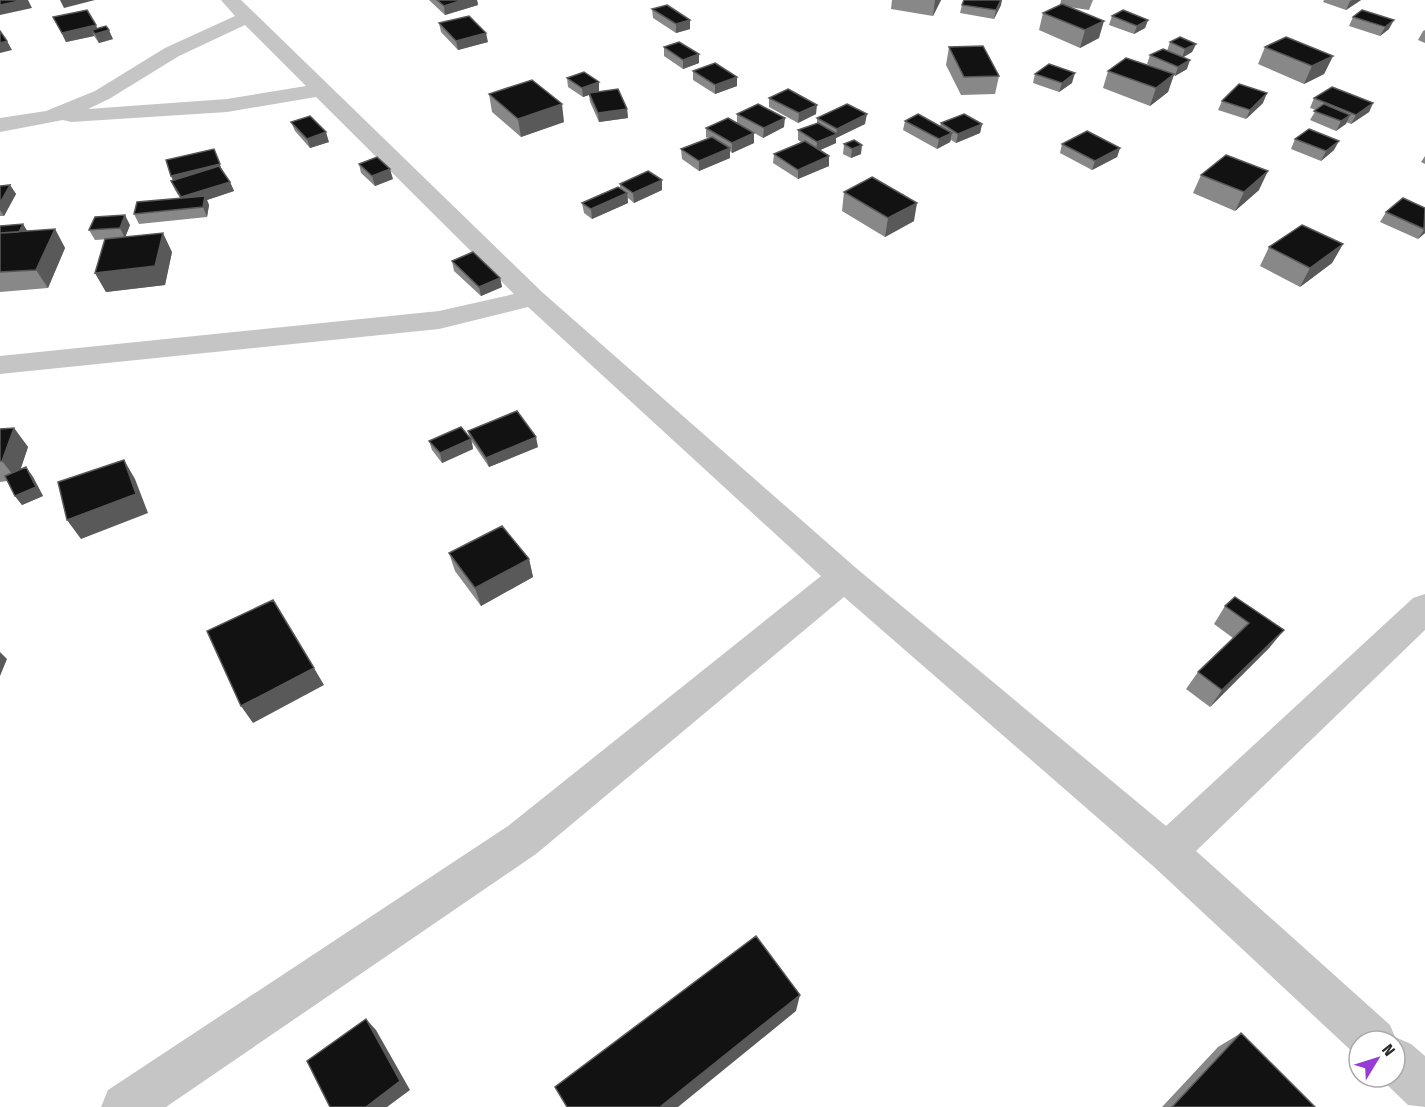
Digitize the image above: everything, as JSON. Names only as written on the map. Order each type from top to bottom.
[{"type":"street","points":[[51,117],[102,95],[239,8],[319,90],[533,298],[844,577],[1167,852],[1361,1029]]},
{"type":"street","points":[[0,125],[51,117],[233,106],[276,100],[319,90]]},
{"type":"street","points":[[0,365],[439,320],[533,298]]},
{"type":"street","points":[[125,1107],[522,840],[844,577]]},
{"type":"street","points":[[1167,852],[1425,608]]},
{"type":"street","points":[[1407,1071],[1425,1088]]},
{"type":"building","points":[[0,0],[24,0],[0,5]]},
{"type":"building","points":[[437,0],[463,0],[444,6]]},
{"type":"building","points":[[964,0],[1001,0],[996,10],[962,5]]},
{"type":"building","points":[[1062,4],[1104,21],[1085,30],[1043,13]]},
{"type":"building","points":[[667,5],[690,20],[676,24],[652,9]]},
{"type":"building","points":[[87,10],[96,25],[62,33],[53,17]]},
{"type":"building","points":[[1123,10],[1148,20],[1137,26],[1112,16]]},
{"type":"building","points":[[1362,10],[1394,20],[1385,27],[1353,17]]},
{"type":"building","points":[[469,16],[486,33],[456,41],[439,23]]},
{"type":"building","points":[[106,26],[109,30],[95,34],[92,30]]},
{"type":"building","points":[[0,31],[7,41],[0,43]]},
{"type":"building","points":[[1180,37],[1196,44],[1185,49],[1170,42]]},
{"type":"building","points":[[1286,37],[1333,56],[1312,66],[1265,47]]},
{"type":"building","points":[[679,42],[699,54],[683,60],[664,47]]},
{"type":"building","points":[[983,46],[999,76],[964,77],[949,47]]},
{"type":"building","points":[[1163,49],[1190,60],[1178,67],[1150,55]]},
{"type":"building","points":[[1126,58],[1174,74],[1156,88],[1108,71]]},
{"type":"building","points":[[715,63],[737,77],[715,85],[693,71]]},
{"type":"building","points":[[1049,64],[1075,73],[1062,83],[1035,74]]},
{"type":"building","points":[[584,72],[599,82],[582,88],[567,78]]},
{"type":"building","points":[[532,80],[562,104],[518,119],[489,94]]},
{"type":"building","points":[[1239,84],[1267,93],[1250,110],[1222,101]]},
{"type":"building","points":[[1332,87],[1373,103],[1356,115],[1314,98]]},
{"type":"building","points":[[618,89],[627,109],[598,113],[589,93]]},
{"type":"building","points":[[788,89],[817,105],[799,113],[769,98]]},
{"type":"building","points":[[758,104],[785,118],[764,128],[737,114]]},
{"type":"building","points":[[847,104],[867,114],[837,129],[817,118]]},
{"type":"building","points":[[1324,104],[1350,115],[1341,121],[1314,111]]},
{"type":"building","points":[[918,114],[952,133],[939,139],[905,121]]},
{"type":"building","points":[[964,114],[982,124],[958,134],[941,123]]},
{"type":"building","points":[[310,116],[326,132],[307,139],[291,122]]},
{"type":"building","points":[[728,118],[754,133],[732,143],[706,128]]},
{"type":"building","points":[[818,123],[837,134],[817,142],[798,130]]},
{"type":"building","points":[[1309,129],[1339,141],[1326,151],[1295,139]]},
{"type":"building","points":[[1087,131],[1120,148],[1095,161],[1062,144]]},
{"type":"building","points":[[712,137],[730,148],[699,161],[681,149]]},
{"type":"building","points":[[854,140],[862,145],[852,149],[844,144]]},
{"type":"building","points":[[805,141],[829,156],[798,170],[774,154]]},
{"type":"building","points":[[214,149],[220,164],[171,176],[166,160]]},
{"type":"building","points":[[1226,155],[1268,171],[1244,192],[1201,175]]},
{"type":"building","points":[[377,157],[390,169],[372,176],[359,164]]},
{"type":"building","points":[[219,166],[230,182],[181,197],[171,181]]},
{"type":"building","points":[[648,171],[662,180],[633,193],[620,184]]},
{"type":"building","points":[[872,177],[917,203],[888,218],[844,192]]},
{"type":"building","points":[[10,185],[0,203],[0,186]]},
{"type":"building","points":[[618,187],[627,193],[591,209],[582,203]]},
{"type":"building","points":[[205,196],[203,207],[134,214],[137,202]]},
{"type":"building","points":[[1403,198],[1425,208],[1424,229],[1386,212]]},
{"type":"building","points":[[125,215],[120,228],[89,230],[95,217]]},
{"type":"building","points":[[23,224],[19,232],[0,233],[0,226]]},
{"type":"building","points":[[1302,225],[1343,244],[1310,268],[1269,247]]},
{"type":"building","points":[[55,229],[36,270],[0,272],[0,233]]},
{"type":"building","points":[[163,233],[155,266],[95,273],[105,239]]},
{"type":"building","points":[[473,252],[500,278],[479,287],[452,261]]},
{"type":"building","points":[[517,411],[536,437],[486,458],[468,431]]},
{"type":"building","points":[[461,427],[471,439],[440,453],[429,441]]},
{"type":"building","points":[[14,428],[2,461],[0,461],[0,429]]},
{"type":"building","points":[[124,460],[136,494],[67,520],[58,482]]},
{"type":"building","points":[[26,467],[36,487],[15,496],[5,476]]},
{"type":"building","points":[[502,526],[529,559],[475,588],[449,553]]},
{"type":"building","points":[[1235,597],[1284,630],[1222,690],[1198,672],[1249,623],[1225,606]]},
{"type":"building","points":[[273,600],[314,668],[241,706],[207,631]]},
{"type":"building","points":[[756,936],[800,995],[660,1107],[567,1107],[555,1087]]},
{"type":"building","points":[[366,1019],[400,1081],[366,1107],[330,1107],[307,1061]]},
{"type":"building","points":[[1241,1033],[1315,1107],[1172,1107]]}]
